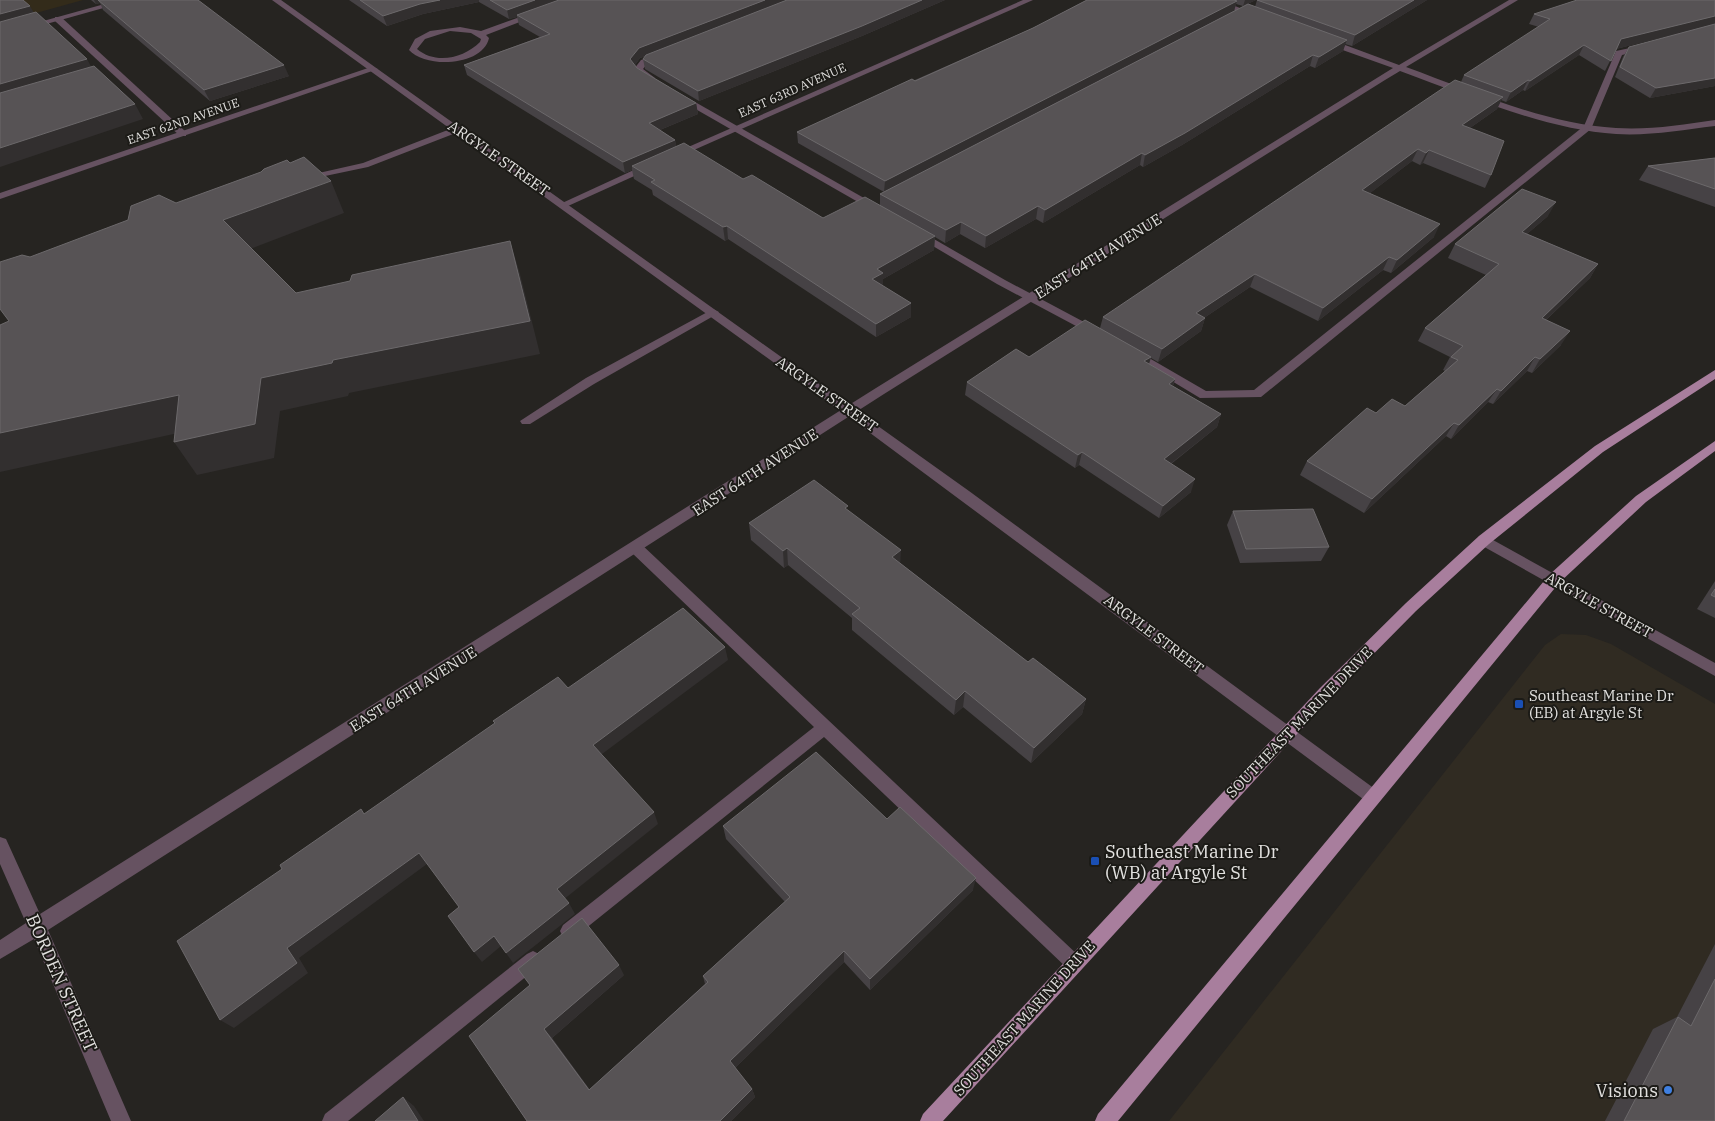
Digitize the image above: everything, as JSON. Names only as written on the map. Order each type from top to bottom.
[{"type":"main road","name":"SOUTHEAST MARINE DRIVE","points":[[930,1121],[1287,733],[1397,621],[1484,540],[1599,449],[1715,374]]},
{"type":"main road","points":[[1105,1121],[1554,579],[1641,499],[1715,445]]},
{"type":"street","points":[[0,35],[128,0]]},
{"type":"street","name":"ARGYLE STREET","points":[[276,0],[565,204],[851,410],[1373,797]]},
{"type":"street","name":"EAST 63RD AVENUE","points":[[664,160],[1029,0]]},
{"type":"street","points":[[1213,0],[1248,9],[1263,18]]},
{"type":"street","name":"EAST 64TH AVENUE","points":[[0,950],[851,410],[1400,67],[1514,0]]},
{"type":"street","points":[[1230,19],[1248,9]]},
{"type":"street","points":[[480,34],[484,38],[484,43],[480,49],[461,58],[435,60],[424,58],[413,50],[418,39],[438,31],[462,29],[480,34],[543,12]]},
{"type":"street","points":[[58,20],[112,73],[183,134]]},
{"type":"street","points":[[1319,38],[1497,103],[1565,123],[1614,131],[1654,131],[1715,123]]},
{"type":"street","points":[[1120,347],[1204,395],[1257,394],[1588,127],[1619,54],[1658,44]]},
{"type":"street","name":"EAST 62ND AVENUE","points":[[0,196],[374,70]]},
{"type":"street","points":[[296,178],[365,165],[458,129]]},
{"type":"street","points":[[565,204],[655,164]]},
{"type":"street","points":[[526,421],[590,381],[713,312]]},
{"type":"street","name":"ARGYLE STREET","points":[[1484,540],[1715,670]]},
{"type":"street","points":[[636,548],[1074,963]]},
{"type":"street","points":[[332,1121],[825,727]]},
{"type":"street","name":"BORDEN STREET","points":[[0,845],[121,1121]]},
{"type":"lane","points":[[659,84],[643,75],[638,68],[644,62],[670,52]]},
{"type":"lane","points":[[675,94],[875,203],[887,215]]},
{"type":"lane","points":[[911,229],[1030,298],[1103,337]]},
{"type":"shaded area","points":[[0,0],[83,0],[0,23]]},
{"type":"shaded area","points":[[1561,634],[1586,635],[1611,644],[1715,704],[1715,1121],[1169,1121],[1545,645]]},
{"type":"building","points":[[0,0],[23,0],[30,6],[0,14]]},
{"type":"building","points":[[98,0],[198,0],[284,65],[204,90]]},
{"type":"building","points":[[360,0],[440,0],[420,4],[383,16]]},
{"type":"building","points":[[490,0],[535,0],[507,10]]},
{"type":"building","points":[[559,0],[765,0],[639,48],[630,59],[637,68],[696,103],[649,123],[675,140],[623,162],[464,65],[550,34],[517,15]]},
{"type":"building","points":[[787,0],[922,0],[862,26],[698,91],[643,59],[646,55]]},
{"type":"building","points":[[1087,0],[1237,1],[885,181],[797,132],[912,79],[915,81],[1033,28]]},
{"type":"building","points":[[1257,0],[1414,0],[1355,35]]},
{"type":"building","points":[[1577,0],[1715,0],[1715,16],[1621,39],[1611,61],[1584,45],[1511,92],[1464,75],[1550,19],[1534,14]]},
{"type":"building","points":[[1248,4],[1347,40],[1319,57],[1313,55],[1185,133],[1145,155],[1142,153],[1045,210],[1038,206],[986,236],[961,222],[946,230],[880,194]]},
{"type":"building","points":[[36,12],[87,59],[0,84],[0,22]]},
{"type":"building","points":[[1715,24],[1715,78],[1656,88],[1620,67],[1629,47]]},
{"type":"building","points":[[94,66],[135,104],[0,148],[0,93]]},
{"type":"building","points":[[1455,80],[1503,97],[1462,125],[1504,141],[1491,175],[1429,150],[1426,153],[1418,149],[1362,190],[1440,224],[1397,260],[1389,257],[1323,308],[1255,274],[1196,313],[1205,318],[1162,349],[1103,317]]},
{"type":"building","points":[[684,143],[743,179],[752,175],[823,218],[865,197],[935,236],[877,269],[883,273],[872,279],[911,303],[876,324],[727,226],[723,227],[651,182],[655,180],[632,166]]},
{"type":"building","points":[[304,157],[331,181],[223,220],[296,293],[350,281],[352,275],[510,241],[530,321],[333,360],[332,363],[261,378],[255,424],[174,442],[179,395],[0,433],[0,325],[9,321],[0,309],[0,262],[22,255],[30,257],[128,220],[131,206],[159,195],[176,203],[261,172],[287,160],[290,163]]},
{"type":"building","points":[[1715,158],[1715,189],[1648,166]]},
{"type":"building","points":[[1522,189],[1556,202],[1522,232],[1598,264],[1542,318],[1570,331],[1540,359],[1535,357],[1501,391],[1497,389],[1459,425],[1454,423],[1372,499],[1307,461],[1367,408],[1376,413],[1392,399],[1405,406],[1458,360],[1451,357],[1463,346],[1425,328],[1499,264],[1455,244]]},
{"type":"building","points":[[1085,320],[1151,357],[1144,361],[1175,379],[1169,384],[1221,414],[1164,459],[1195,479],[1163,506],[1082,452],[1078,455],[967,382],[1016,349],[1029,357]]},
{"type":"building","points":[[814,480],[848,506],[845,508],[901,550],[892,557],[1028,662],[1033,658],[1086,699],[1034,748],[965,691],[956,700],[852,614],[860,608],[787,548],[783,551],[749,523]]},
{"type":"building","points":[[1313,509],[1329,547],[1246,549],[1233,511]]},
{"type":"building","points":[[1715,589],[1715,597],[1711,595]]},
{"type":"building","points":[[683,608],[725,647],[593,745],[654,812],[557,889],[569,903],[506,953],[494,936],[474,952],[448,916],[459,907],[419,853],[287,948],[297,963],[220,1020],[177,941],[282,869],[280,865],[361,809],[364,814],[495,723],[493,721],[558,677],[568,688]]},
{"type":"building","points":[[816,752],[887,819],[900,807],[976,878],[870,979],[844,951],[730,1061],[752,1089],[720,1121],[527,1121],[469,1036],[530,985],[518,969],[582,918],[619,965],[544,1029],[589,1090],[708,982],[703,976],[790,897],[723,826]]},
{"type":"building","name":"Visions","points":[[1715,979],[1715,1121],[1624,1121],[1678,1017],[1691,1026]]},
{"type":"building","points":[[403,1097],[418,1121],[375,1121]]},
{"type":"place","name":"Southeast Marine Dr (EB) at Argyle St","points":[[1519,704]]},
{"type":"place","name":"Southeast Marine Dr (WB) at Argyle St","points":[[1095,861]]},
{"type":"place","name":"Visions","points":[[1668,1090]]}]
